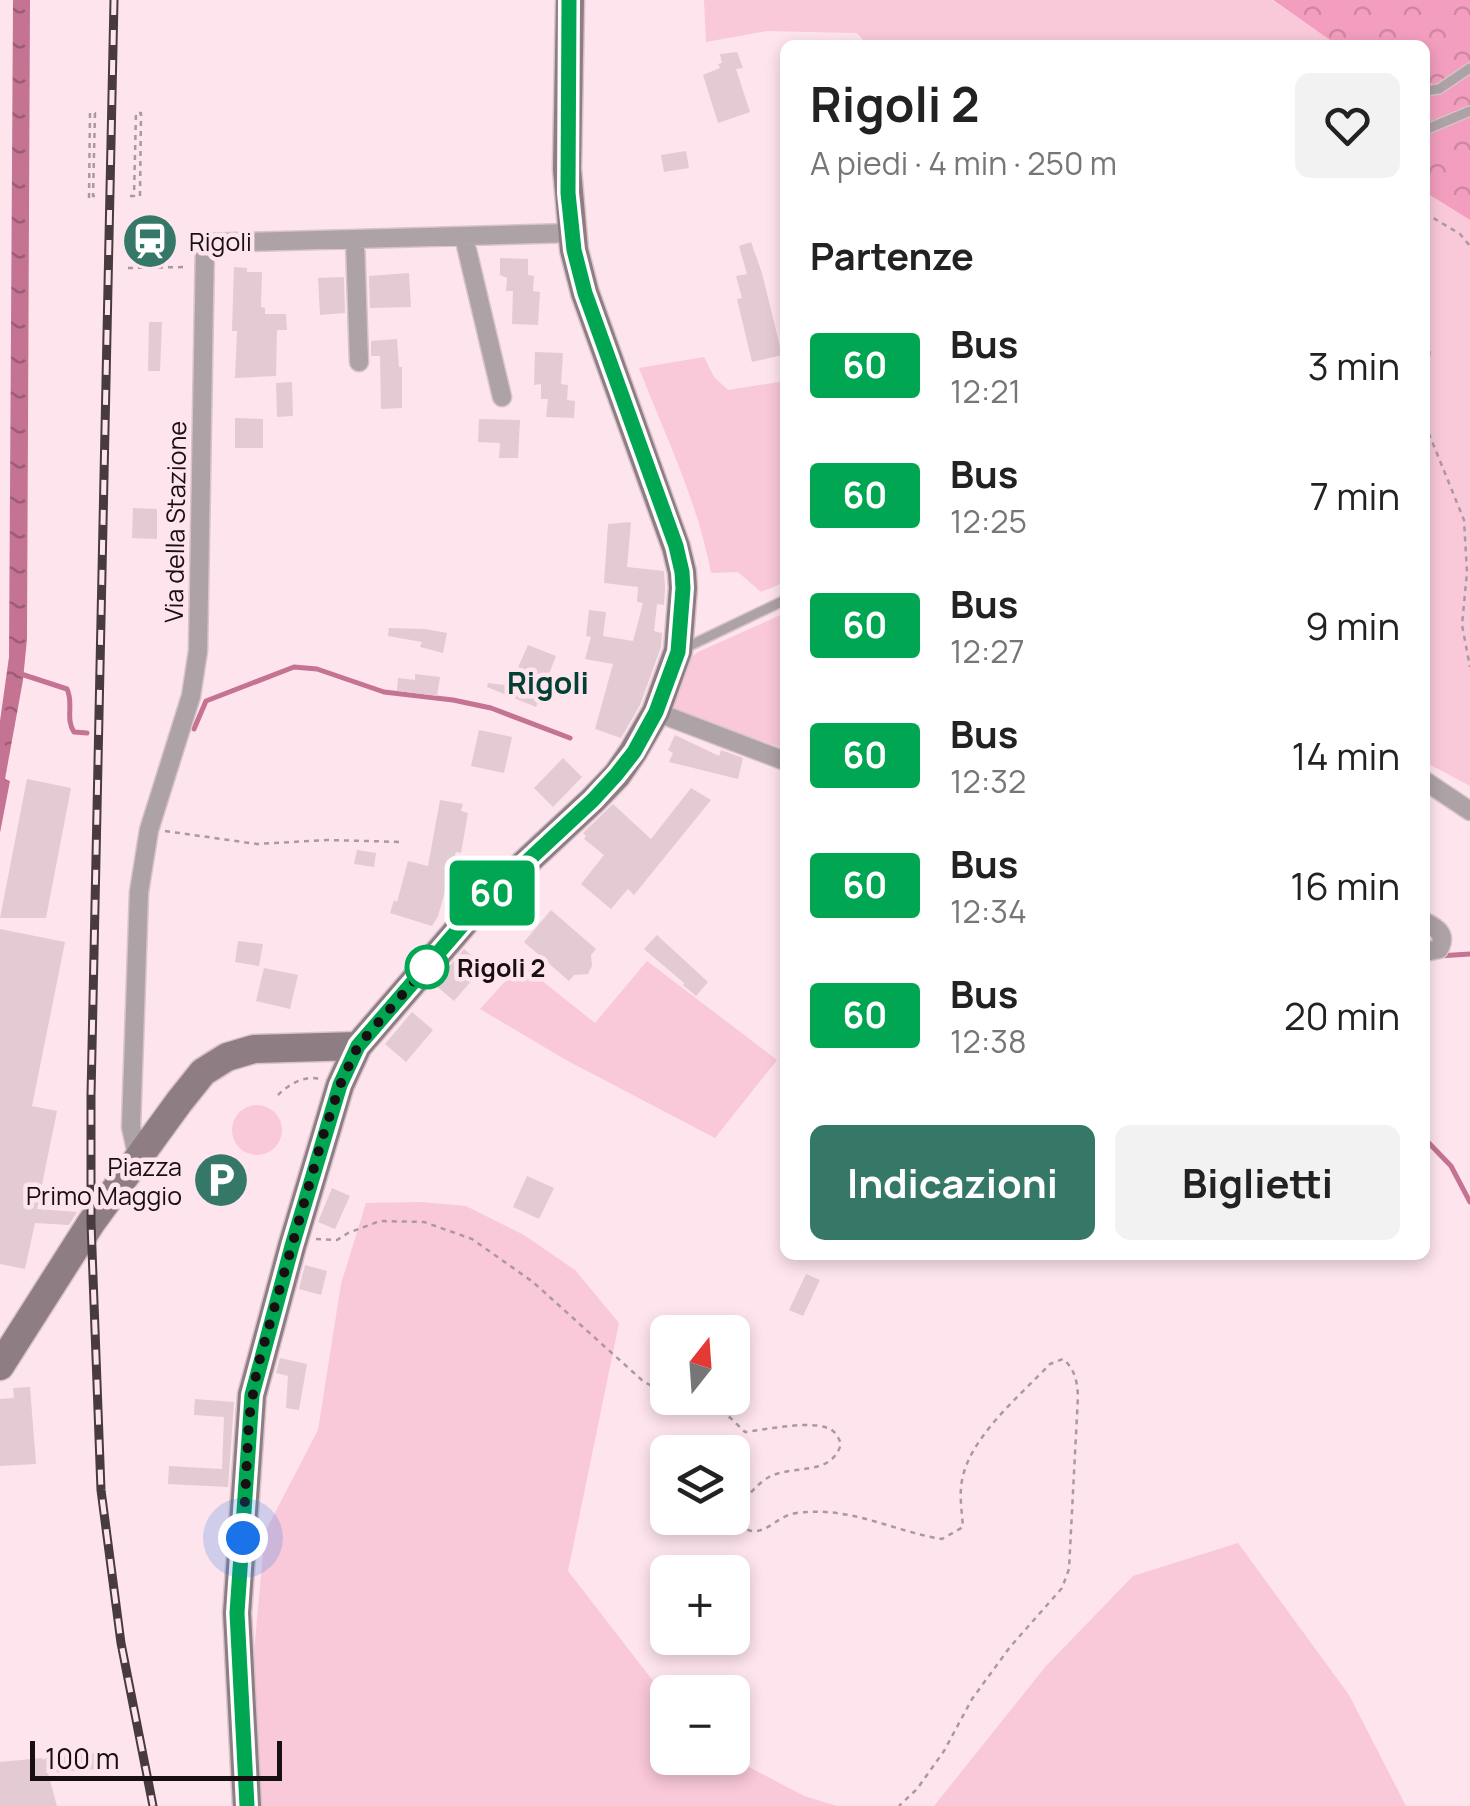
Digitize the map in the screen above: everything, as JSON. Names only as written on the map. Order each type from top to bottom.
[{"type":"main road","points":[[247,1806],[237,1613],[249,1419],[257,1369],[340,1085],[358,1046],[477,908],[593,800],[634,752],[656,712],[678,652],[683,588],[676,546],[585,293],[571,233],[567,169],[570,0]]},
{"type":"main road","points":[[0,1366],[91,1223],[203,1072],[254,1049],[358,1046]]},
{"type":"street","points":[[204,268],[205,243],[571,233]]},
{"type":"street","points":[[464,237],[502,396]]},
{"type":"street","points":[[355,240],[359,362]]},
{"type":"street","name":"Via della Stazione","points":[[138,1159],[131,1127],[140,892],[149,830],[192,696],[198,651],[204,268]]},
{"type":"street","points":[[656,712],[780,758]]},
{"type":"street","points":[[1430,784],[1470,811]]},
{"type":"street","points":[[1430,924],[1439,929],[1442,937],[1439,949],[1430,951]]},
{"type":"lane","points":[[1430,90],[1470,68]]},
{"type":"lane","points":[[1430,128],[1470,110]]},
{"type":"lane","points":[[678,652],[780,602]]},
{"type":"path","points":[[88,198],[90,113],[95,113],[94,196],[100,196]]},
{"type":"path","points":[[130,196],[134,196],[136,113],[141,113],[140,196]]},
{"type":"path","points":[[1430,216],[1460,234],[1470,246]]},
{"type":"path","points":[[128,268],[204,268]]},
{"type":"path","points":[[1430,436],[1464,520],[1467,572],[1462,625],[1470,667]]},
{"type":"path","points":[[149,830],[257,844],[327,840],[403,842]]},
{"type":"path","points":[[278,1095],[289,1084],[299,1082]]},
{"type":"path","points":[[296,1233],[318,1240],[337,1240],[380,1221],[424,1222],[472,1239],[533,1282],[650,1385]]},
{"type":"path","points":[[727,1415],[745,1432],[807,1425],[826,1427],[835,1432],[841,1444],[838,1456],[826,1464],[768,1477],[739,1506],[742,1528],[763,1531],[788,1515],[828,1512],[942,1538],[962,1527],[961,1486],[979,1440],[1050,1364],[1063,1360],[1071,1365],[1078,1396],[1069,1569],[1062,1588],[1010,1647],[972,1699],[944,1751],[917,1789],[899,1806]]},
{"type":"shaded area","points":[[704,0],[1272,0],[1330,40],[863,40],[857,33],[767,31],[706,42]]},
{"type":"shaded area","points":[[1430,195],[1470,220],[1470,786],[1430,765]]},
{"type":"shaded area","points":[[704,357],[714,377],[728,390],[780,382],[780,584],[761,592],[738,572],[711,573],[689,495],[639,368]]},
{"type":"shaded area","points":[[780,615],[780,747],[672,709],[687,661],[698,652]]},
{"type":"shaded area","points":[[647,961],[777,1060],[715,1138],[566,1060],[480,1009],[521,964],[595,1023]]},
{"type":"shaded area","points":[[257,1105],[275,1112],[282,1130],[275,1148],[257,1155],[239,1148],[232,1130],[239,1112]]},
{"type":"shaded area","points":[[366,1203],[466,1206],[524,1235],[575,1270],[619,1323],[568,1571],[650,1677],[650,1775],[750,1775],[750,1768],[804,1796],[837,1806],[262,1806],[254,1652],[265,1532],[318,1430],[341,1284]]},
{"type":"shaded area","points":[[1238,1543],[1349,1695],[1406,1806],[934,1806],[1046,1666],[1133,1576]]},
{"type":"green space","points":[[1273,0],[1470,0],[1470,220],[1430,195],[1430,40],[1330,40]]},
{"type":"water","points":[[13,0],[30,0],[27,639],[0,833],[0,721],[9,657]]},
{"type":"building","points":[[737,52],[743,68],[736,69],[750,112],[718,123],[703,75],[720,68],[720,54]]},
{"type":"building","points":[[686,151],[689,168],[664,172],[661,155]]},
{"type":"building","name":"Rigoli","points":[[135,222],[163,222],[163,262],[135,262]]},
{"type":"building","points":[[751,242],[780,355],[752,362],[737,299],[742,298],[736,276],[747,274],[739,246]]},
{"type":"building","points":[[500,258],[528,259],[528,275],[534,276],[533,291],[540,292],[538,325],[512,324],[513,291],[506,291],[507,278],[500,275]]},
{"type":"building","points":[[234,267],[262,272],[261,307],[265,314],[286,314],[287,330],[277,330],[276,376],[235,378]]},
{"type":"building","points":[[409,273],[411,307],[370,308],[369,276]]},
{"type":"building","points":[[344,277],[345,313],[320,315],[318,278]]},
{"type":"building","points":[[149,322],[162,322],[160,371],[148,371]]},
{"type":"building","points":[[397,339],[402,408],[381,409],[380,356],[371,356],[371,341]]},
{"type":"building","points":[[535,352],[563,353],[561,384],[568,385],[567,400],[575,401],[574,418],[546,417],[548,399],[541,399],[541,384],[534,385]]},
{"type":"building","points":[[292,382],[293,416],[277,417],[276,383]]},
{"type":"building","points":[[235,418],[263,419],[263,448],[235,448]]},
{"type":"building","points":[[479,419],[520,420],[518,458],[499,458],[500,443],[478,442]]},
{"type":"building","points":[[133,508],[157,509],[157,539],[132,538]]},
{"type":"building","points":[[631,522],[627,567],[664,571],[665,588],[664,605],[657,604],[654,631],[662,633],[661,647],[640,705],[621,738],[595,729],[613,664],[585,659],[591,637],[586,636],[589,610],[606,612],[603,636],[633,641],[643,603],[637,602],[638,587],[604,583],[608,524]]},
{"type":"building","points":[[389,628],[447,633],[443,653],[420,647],[422,642],[388,636]]},
{"type":"building","points":[[528,645],[556,656],[536,707],[487,687],[488,683],[520,687],[523,674],[516,672]]},
{"type":"building","points":[[415,674],[440,677],[437,696],[397,691],[398,678],[415,680]]},
{"type":"building","points":[[479,730],[512,737],[504,773],[471,766]]},
{"type":"building","points":[[675,735],[719,756],[721,750],[743,758],[738,779],[669,762],[673,753],[668,750]]},
{"type":"building","points":[[563,758],[582,777],[553,807],[534,788]]},
{"type":"building","points":[[27,779],[71,788],[46,918],[0,918]]},
{"type":"building","points":[[691,788],[711,800],[634,895],[628,889],[611,909],[581,884],[604,855],[584,839],[583,833],[613,804],[651,839]]},
{"type":"building","points":[[440,800],[463,804],[461,811],[468,813],[461,853],[456,852],[432,926],[390,913],[394,900],[397,902],[408,861],[428,866]]},
{"type":"building","points":[[357,850],[376,853],[374,867],[354,864]]},
{"type":"building","points":[[551,910],[596,949],[588,974],[574,975],[569,981],[524,942]]},
{"type":"building","points":[[0,929],[65,942],[32,1106],[57,1111],[37,1209],[77,1212],[69,1225],[35,1223],[25,1269],[0,1264]]},
{"type":"building","points":[[657,935],[708,982],[696,996],[644,949]]},
{"type":"building","points":[[238,941],[263,944],[259,966],[235,962]]},
{"type":"building","points":[[464,949],[484,966],[454,1001],[434,984]]},
{"type":"building","points":[[264,968],[298,975],[290,1009],[256,1001]]},
{"type":"building","points":[[412,1012],[433,1030],[406,1062],[385,1044]]},
{"type":"building","points":[[527,1176],[554,1188],[539,1219],[513,1207]]},
{"type":"building","points":[[332,1188],[350,1196],[335,1229],[318,1222]]},
{"type":"building","points":[[305,1265],[327,1271],[321,1295],[299,1289]]},
{"type":"building","points":[[806,1274],[820,1280],[803,1316],[789,1310]]},
{"type":"building","points":[[280,1358],[307,1364],[299,1410],[286,1408],[288,1376],[276,1373]]},
{"type":"building","points":[[30,1387],[36,1464],[0,1466],[0,1399],[14,1398],[13,1388]]},
{"type":"building","points":[[195,1399],[234,1402],[228,1487],[168,1484],[169,1466],[222,1469],[224,1417],[194,1415]]},
{"type":"building","points":[[94,1753],[96,1769],[48,1773],[57,1806],[0,1806],[0,1762]]},
{"type":"waterway","points":[[194,729],[206,701],[294,667],[317,669],[384,692],[491,708],[570,738]]},
{"type":"waterway","points":[[21,674],[67,689],[71,727],[74,732],[87,733]]},
{"type":"waterway","points":[[1438,956],[1470,954]]},
{"type":"waterway","points":[[1430,1144],[1451,1166],[1470,1202]]},
{"type":"railway","points":[[114,0],[91,1223],[101,1490],[121,1643],[153,1806]]},
{"type":"bus line","name":"60","points":[[247,1806],[237,1613],[252,1395],[340,1085],[358,1046],[477,908],[593,800],[634,752],[656,712],[678,652],[683,588],[676,546],[585,293],[574,250],[567,169],[569,0]]},
{"type":"place","name":"Rigoli","points":[[150,241]]},
{"type":"place","name":"Rigoli 2","points":[[427,967]]},
{"type":"place","name":"Piazza Primo Maggio","points":[[221,1180]]},
{"type":"district","name":"Rigoli","points":[[548,682]]},
{"type":"route","points":[[243,1538],[249,1419],[257,1369],[323,1136],[358,1046],[434,958],[427,967]]}]
